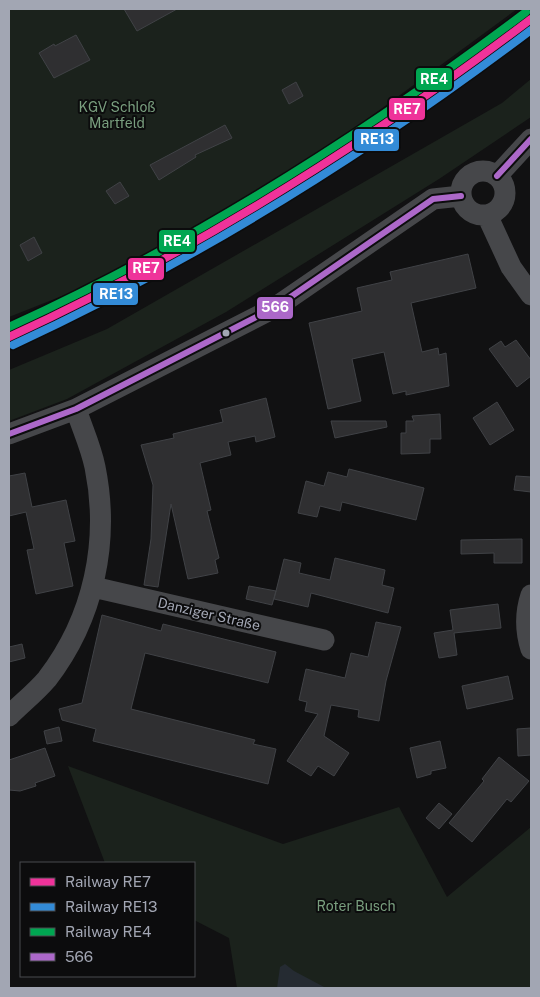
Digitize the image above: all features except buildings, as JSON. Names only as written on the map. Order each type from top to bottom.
[{"type":"street","points":[[497,176],[531,139]]},
{"type":"street","points":[[477,172],[488,172],[497,176],[502,182],[504,199],[495,212],[487,215],[470,211],[464,204],[461,196],[462,186],[468,177],[477,172]]},
{"type":"street","points":[[9,434],[76,409],[276,307],[433,199],[461,196]]},
{"type":"street","points":[[487,215],[511,267],[531,295]]},
{"type":"street","points":[[9,716],[51,672],[77,632],[93,587],[100,549],[101,514],[95,466],[76,409]]},
{"type":"street","name":"Danziger Straße","points":[[93,587],[324,640]]},
{"type":"street","points":[[531,595],[527,609],[526,635],[531,649]]},
{"type":"green space","name":"KGV Schloß Martfeld","points":[[9,9],[517,9],[314,158],[115,275],[9,317]]},
{"type":"green space","points":[[531,79],[531,117],[439,179],[226,312],[67,399],[9,421],[9,370],[107,329],[502,103]]},
{"type":"green space","name":"Roter Busch","points":[[68,766],[283,844],[399,807],[447,897],[531,827],[531,988],[237,988],[229,938],[195,921],[195,862],[105,862]]},
{"type":"shaded area","points":[[285,964],[326,988],[277,988],[280,967]]},
{"type":"rail line","name":"RE4","points":[[9,327],[77,295],[144,260],[276,184],[403,101],[526,12]]},
{"type":"rail line","name":"RE7","points":[[9,337],[146,269],[279,192],[407,109],[531,19]]},
{"type":"rail line","name":"RE13","points":[[13,345],[148,277],[280,201],[345,161],[470,75],[531,30]]},
{"type":"transit line","name":"566","points":[[497,176],[531,139]]},
{"type":"transit line","name":"566","points":[[9,434],[76,409],[276,307],[433,199],[461,196]]}]
